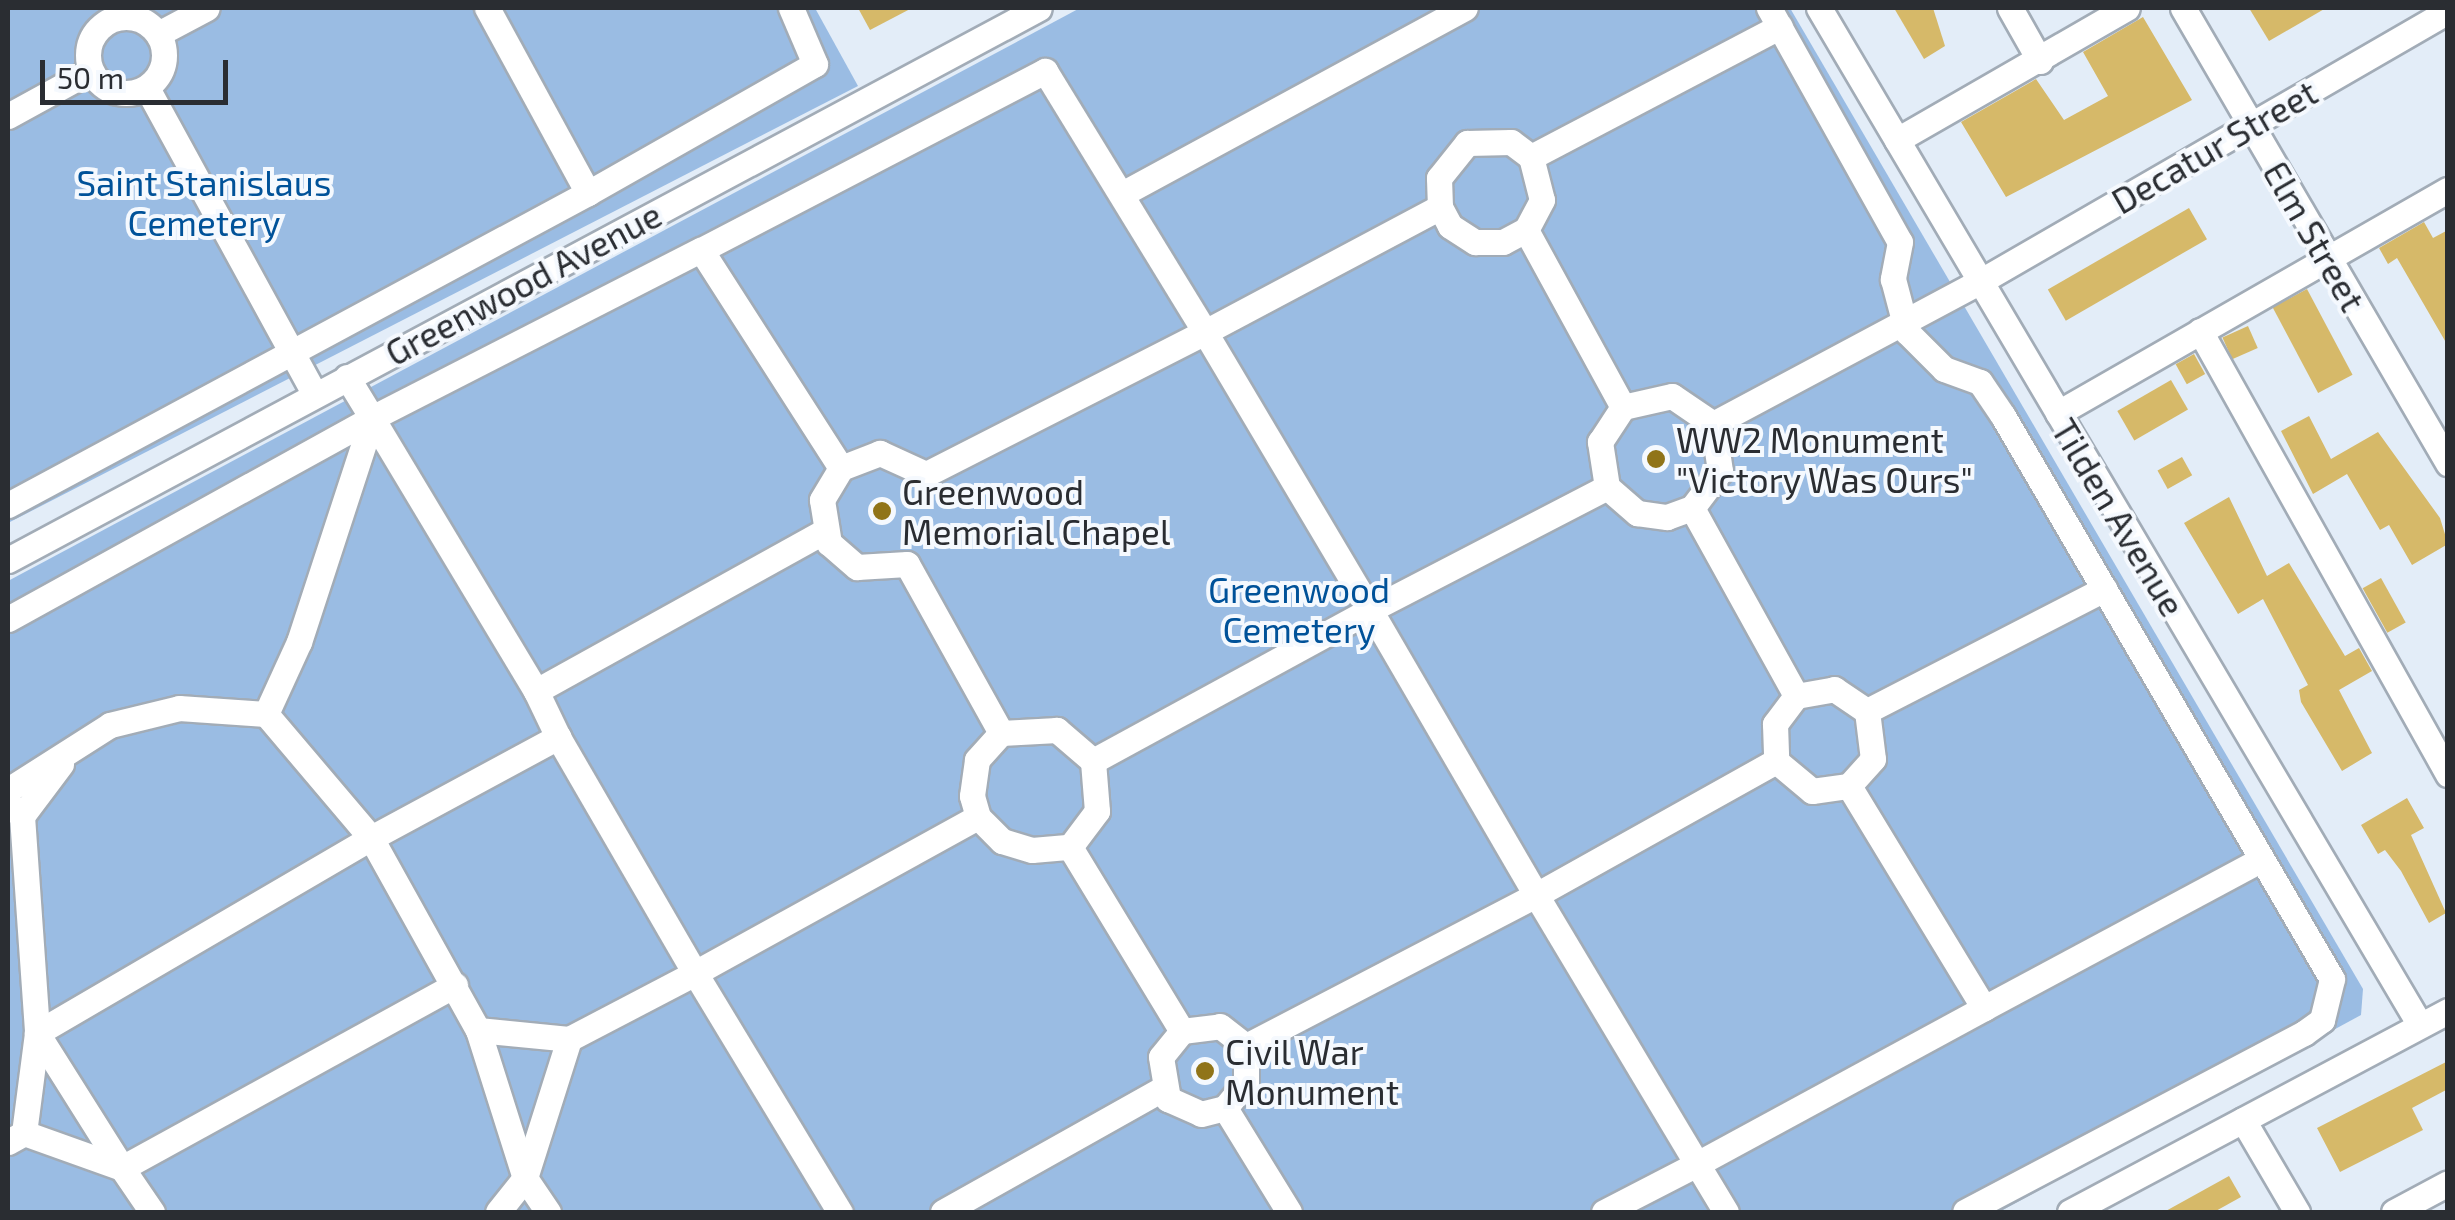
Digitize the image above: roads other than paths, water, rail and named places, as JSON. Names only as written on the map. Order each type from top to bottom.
[{"type":"street","points":[[158,34],[206,8]]},
{"type":"street","points":[[487,8],[588,192]]},
{"type":"street","points":[[8,505],[292,354],[815,64],[792,8]]},
{"type":"street","name":"Greenwood Avenue","points":[[8,560],[348,378],[1004,15],[1039,8]]},
{"type":"street","points":[[1122,194],[1465,8]]},
{"type":"street","name":"Tilden Avenue","points":[[1819,8],[2420,1026]]},
{"type":"street","points":[[2010,8],[2040,61]]},
{"type":"street","points":[[1897,140],[2127,8]]},
{"type":"street","name":"Elm Street","points":[[2183,8],[2448,464]]},
{"type":"street","name":"Decatur Street","points":[[1713,424],[1981,282],[2448,11]]},
{"type":"street","points":[[99,16],[129,16],[158,34],[164,57],[146,88],[108,90],[90,71],[88,48],[99,16]]},
{"type":"street","points":[[1531,157],[1774,17],[1900,242],[1893,279],[1904,322],[1944,369],[1980,382],[2332,979],[2322,1020],[1965,1212]]},
{"type":"street","points":[[8,618],[372,418],[1044,70],[1205,332],[1726,1212]]},
{"type":"street","points":[[8,116],[90,71]]},
{"type":"street","points":[[146,88],[315,395]]},
{"type":"street","points":[[1511,142],[1531,157],[1542,200],[1526,230],[1503,242],[1475,242],[1440,207],[1439,178],[1467,144],[1511,142]]},
{"type":"street","points":[[2058,413],[2448,190]]},
{"type":"street","points":[[1001,733],[907,564],[857,567],[824,532],[822,500],[840,468],[880,454],[926,474],[1440,207]]},
{"type":"street","points":[[1526,230],[1623,408]]},
{"type":"street","points":[[700,250],[840,468]]},
{"type":"street","points":[[2200,330],[2448,774]]},
{"type":"street","points":[[348,378],[536,691],[695,973],[840,1212]]},
{"type":"street","points":[[1672,396],[1713,424],[1720,471],[1692,508],[1667,517],[1637,512],[1607,487],[1600,442],[1623,408],[1672,396]]},
{"type":"street","points":[[266,714],[298,642],[372,418]]},
{"type":"street","points":[[1093,761],[1607,487]]},
{"type":"street","points":[[1692,508],[1796,696]]},
{"type":"street","points":[[536,691],[824,532]]},
{"type":"street","points":[[1867,711],[2104,589]]},
{"type":"street","points":[[1834,689],[1867,711],[1873,759],[1849,786],[1812,791],[1776,761],[1774,724],[1796,696],[1834,689]]},
{"type":"street","points":[[8,790],[110,726],[178,708],[266,714],[371,838],[455,985],[478,1030],[525,1178],[548,1212]]},
{"type":"street","points":[[1056,730],[1093,761],[1097,811],[1070,847],[1032,850],[1002,842],[978,817],[972,796],[977,760],[1001,733],[1056,730]]},
{"type":"street","points":[[37,1033],[371,838],[558,736]]},
{"type":"street","points":[[68,754],[15,809],[37,1033],[16,1137],[122,1168],[455,985]]},
{"type":"street","points":[[1246,1046],[1536,895],[1776,761]]},
{"type":"street","points":[[1849,786],[1984,1008]]},
{"type":"street","points":[[478,1030],[569,1039],[978,817]]},
{"type":"street","points":[[1070,847],[1182,1031]]},
{"type":"street","points":[[1604,1212],[2260,860]]},
{"type":"street","points":[[2070,1212],[2448,1010]]},
{"type":"street","points":[[1220,1026],[1246,1046],[1246,1082],[1225,1108],[1188,1112],[1162,1089],[1160,1057],[1182,1031],[1220,1026]]},
{"type":"street","points":[[37,1033],[152,1212]]},
{"type":"street","points":[[498,1212],[525,1178],[569,1039]]},
{"type":"street","points":[[942,1212],[1162,1089]]},
{"type":"street","points":[[1225,1108],[1289,1212]]},
{"type":"street","points":[[2244,1120],[2297,1212]]},
{"type":"street","points":[[2394,1212],[2448,1183]]},
{"type":"place","name":"WW2 Monument \"Victory Was Ours\"","points":[[1656,459]]},
{"type":"place","name":"Greenwood Memorial Chapel","points":[[882,511]]},
{"type":"place","name":"Civil War Monument","points":[[1205,1071]]},
{"type":"park label","name":"Saint Stanislaus Cemetery","points":[[204,202]]},
{"type":"park label","name":"Greenwood Cemetery","points":[[1299,609]]}]
